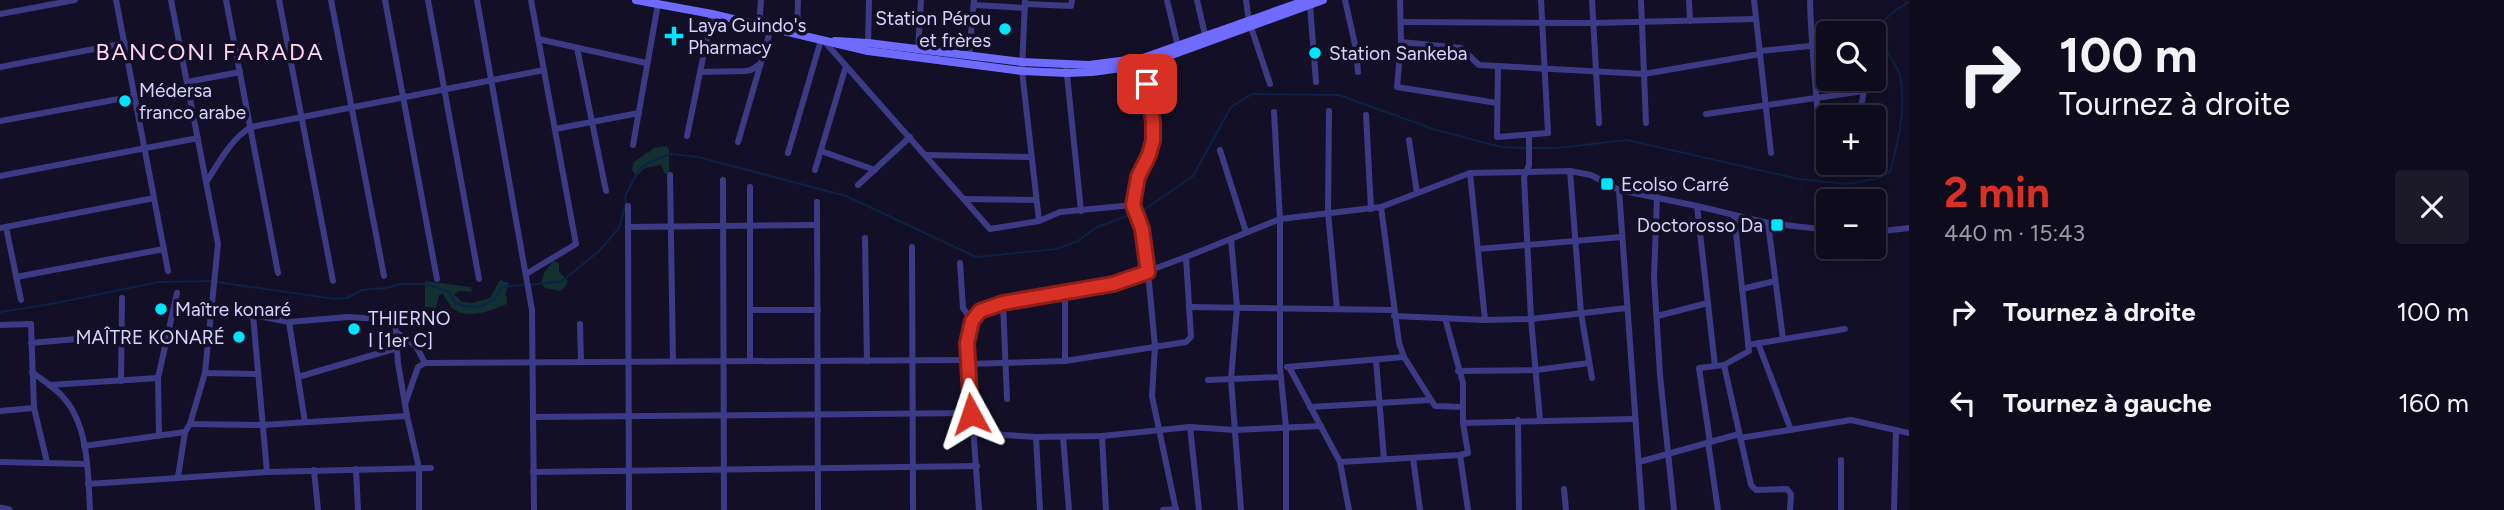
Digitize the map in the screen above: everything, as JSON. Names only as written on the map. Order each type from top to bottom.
[{"type":"main road","points":[[636,0],[712,14],[822,41],[1022,67],[1066,69],[1143,61],[1323,0]]},
{"type":"main road","points":[[1250,24],[1294,2],[1308,3]]},
{"type":"main road","points":[[918,53],[969,55],[1022,67]]},
{"type":"street","points":[[0,14],[75,0]]},
{"type":"street","points":[[116,0],[168,271]]},
{"type":"street","points":[[171,0],[218,244],[205,373],[190,424],[185,432],[178,477]]},
{"type":"street","points":[[226,0],[278,272]]},
{"type":"street","points":[[279,0],[332,281]]},
{"type":"street","points":[[331,0],[384,276]]},
{"type":"street","points":[[385,0],[437,279]]},
{"type":"street","points":[[428,0],[479,279]]},
{"type":"street","points":[[477,0],[532,310],[534,510]]},
{"type":"street","points":[[526,274],[576,244],[531,0]]},
{"type":"street","points":[[691,10],[692,0]]},
{"type":"street","points":[[759,26],[761,0]]},
{"type":"street","points":[[797,34],[799,0]]},
{"type":"street","points":[[868,47],[869,0]]},
{"type":"street","points":[[918,53],[921,0]]},
{"type":"street","points":[[969,55],[974,3],[1071,6],[1072,0]]},
{"type":"street","points":[[1167,0],[1178,50]]},
{"type":"street","points":[[1197,0],[1207,39]]},
{"type":"street","points":[[1246,0],[1250,24],[1270,84]]},
{"type":"street","points":[[1345,0],[1356,49],[1357,72]]},
{"type":"street","points":[[1412,0],[1401,1],[1397,87],[1497,103]]},
{"type":"street","points":[[1498,66],[1497,137],[1529,137],[1548,133],[1541,0]]},
{"type":"street","points":[[1592,0],[1599,123]]},
{"type":"street","points":[[1641,0],[1646,123]]},
{"type":"street","points":[[1689,0],[1690,21]]},
{"type":"street","points":[[1754,0],[1770,153]]},
{"type":"street","points":[[1810,0],[1816,105]]},
{"type":"street","points":[[1308,3],[1316,82]]},
{"type":"street","points":[[634,145],[658,4]]},
{"type":"street","points":[[1025,4],[1022,67],[1039,221]]},
{"type":"street","points":[[687,136],[712,14]]},
{"type":"street","points":[[1401,22],[1593,23],[1756,19]]},
{"type":"street","points":[[738,142],[771,28]]},
{"type":"street","points":[[538,39],[646,64]]},
{"type":"street","points":[[788,153],[822,41],[990,229],[1039,221],[1060,212],[1133,205]]},
{"type":"street","points":[[1401,42],[1461,48],[1479,65],[1644,74],[1760,52],[1816,45]]},
{"type":"street","points":[[0,67],[125,43]]},
{"type":"street","points":[[577,48],[606,191]]},
{"type":"street","points":[[1143,61],[1153,122],[1153,140],[1138,177],[1133,205],[1142,229],[1148,272],[1155,345],[1152,396],[1176,509],[1163,510]]},
{"type":"street","points":[[700,72],[745,71],[761,64]]},
{"type":"street","points":[[815,170],[846,66]]},
{"type":"street","points":[[1066,69],[1081,211]]},
{"type":"street","points":[[206,182],[231,144],[251,127],[544,70]]},
{"type":"street","points":[[187,82],[240,72]]},
{"type":"street","points":[[1706,114],[1864,91],[1861,105]]},
{"type":"street","points":[[0,121],[135,96]]},
{"type":"street","points":[[1329,111],[1328,212],[1337,309]]},
{"type":"street","points":[[1274,112],[1280,219],[1280,368],[1286,427],[1286,510]]},
{"type":"street","points":[[555,129],[639,113]]},
{"type":"street","points":[[1366,115],[1371,209]]},
{"type":"street","points":[[858,185],[910,137]]},
{"type":"street","points":[[1529,137],[1528,171],[1524,177],[1531,319],[1540,419]]},
{"type":"street","points":[[0,176],[198,138]]},
{"type":"street","points":[[1409,140],[1417,193]]},
{"type":"street","points":[[1220,150],[1246,232]]},
{"type":"street","points":[[821,151],[875,170]]},
{"type":"street","points":[[926,155],[1030,158]]},
{"type":"street","points":[[1570,171],[1581,313],[1592,378]]},
{"type":"street","points":[[979,510],[967,343],[972,321],[980,311],[1003,303],[1113,284],[1280,219],[1381,207],[1470,173],[1570,171],[1591,175],[1619,190],[1768,223],[1816,229]]},
{"type":"street","points":[[1470,173],[1485,320]]},
{"type":"street","points":[[670,175],[673,361]]},
{"type":"street","points":[[723,180],[724,510]]},
{"type":"street","points":[[750,187],[750,361]]},
{"type":"street","points":[[1619,190],[1642,510]]},
{"type":"street","points":[[1657,197],[1654,277],[1674,510]]},
{"type":"street","points":[[21,300],[3,227],[154,198]]},
{"type":"street","points":[[964,199],[1036,200]]},
{"type":"street","points":[[817,202],[818,510]]},
{"type":"street","points":[[628,206],[629,510]]},
{"type":"street","points":[[1697,206],[1715,366]]},
{"type":"street","points":[[1381,207],[1394,313],[1404,357],[1435,407],[1463,407]]},
{"type":"street","points":[[1718,510],[1699,368],[1724,365],[1749,351],[1734,215]]},
{"type":"street","points":[[1768,223],[1783,339]]},
{"type":"street","points":[[628,227],[817,225]]},
{"type":"street","points":[[1886,231],[1909,228]]},
{"type":"street","points":[[1478,249],[1622,237]]},
{"type":"street","points":[[865,238],[867,360]]},
{"type":"street","points":[[1231,239],[1237,307],[1230,379],[1241,510]]},
{"type":"street","points":[[912,247],[913,510]]},
{"type":"street","points":[[16,277],[164,249]]},
{"type":"street","points":[[405,404],[414,376],[418,368],[425,363],[818,360],[1005,362],[1065,360],[1155,345],[1179,344],[1189,340],[1186,257]]},
{"type":"street","points":[[960,264],[963,308],[972,321]]},
{"type":"street","points":[[1742,289],[1775,281]]},
{"type":"street","points":[[1065,291],[1065,360]]},
{"type":"street","points":[[159,435],[158,378],[177,293]]},
{"type":"street","points":[[121,381],[122,298]]},
{"type":"street","points":[[1003,303],[1007,399]]},
{"type":"street","points":[[1657,316],[1708,303]]},
{"type":"street","points":[[212,307],[289,322],[348,317],[395,320],[405,404],[419,468],[419,510]]},
{"type":"street","points":[[1189,307],[1337,309],[1485,320],[1531,319],[1627,308]]},
{"type":"street","points":[[750,310],[818,310]]},
{"type":"street","points":[[253,315],[267,472]]},
{"type":"street","points":[[1340,462],[1468,453],[1463,423],[1463,383],[1445,318]]},
{"type":"street","points":[[289,322],[305,422]]},
{"type":"street","points":[[0,325],[31,324],[34,408],[47,463]]},
{"type":"street","points":[[580,324],[581,362]]},
{"type":"street","points":[[1748,345],[1845,328]]},
{"type":"street","points":[[396,332],[416,346],[425,363]]},
{"type":"street","points":[[31,343],[122,335]]},
{"type":"street","points":[[1758,343],[1791,430]]},
{"type":"street","points":[[298,377],[397,348]]},
{"type":"street","points":[[1280,368],[1404,357]]},
{"type":"street","points":[[1376,360],[1384,459]]},
{"type":"street","points":[[1458,371],[1536,370],[1589,363]]},
{"type":"street","points":[[1724,365],[1751,485],[1756,490],[1787,489],[1791,494],[1790,510]]},
{"type":"street","points":[[1289,367],[1340,462],[1349,510]]},
{"type":"street","points":[[32,372],[63,396],[76,416],[84,446],[90,510]]},
{"type":"street","points":[[205,373],[257,374]]},
{"type":"street","points":[[1208,380],[1281,377]]},
{"type":"street","points":[[49,385],[158,378]]},
{"type":"street","points":[[1310,407],[1431,400]]},
{"type":"street","points":[[0,411],[34,408]]},
{"type":"street","points":[[533,416],[971,414]]},
{"type":"street","points":[[190,424],[262,425],[407,416]]},
{"type":"street","points":[[1463,423],[1540,419],[1635,419]]},
{"type":"street","points":[[1518,420],[1519,510]]},
{"type":"street","points":[[1639,462],[1709,442],[1851,420],[1909,433]]},
{"type":"street","points":[[974,433],[1063,437],[1159,432],[1190,427],[1235,430],[1321,426]]},
{"type":"street","points":[[1190,427],[1199,510]]},
{"type":"street","points":[[1894,510],[1896,429]]},
{"type":"street","points":[[84,446],[185,432]]},
{"type":"street","points":[[1101,436],[1107,510]]},
{"type":"street","points":[[1036,437],[1040,510]]},
{"type":"street","points":[[1063,437],[1069,510]]},
{"type":"street","points":[[1460,455],[1468,510]]},
{"type":"street","points":[[1413,458],[1420,510]]},
{"type":"street","points":[[1840,460],[1841,510]]},
{"type":"street","points":[[0,462],[86,464]]},
{"type":"street","points":[[533,472],[977,466]]},
{"type":"street","points":[[88,484],[267,472],[431,468]]},
{"type":"street","points":[[356,469],[358,510]]},
{"type":"street","points":[[314,470],[318,510]]},
{"type":"street","points":[[1564,489],[1566,510]]},
{"type":"street","points":[[0,508],[9,510]]},
{"type":"green space","points":[[666,146],[669,149],[669,172],[665,174],[661,165],[645,168],[636,176],[632,170],[634,162],[654,148]]},
{"type":"green space","points":[[553,261],[559,263],[559,272],[568,281],[560,291],[545,288],[541,283],[544,273]]},
{"type":"green space","points":[[500,280],[509,283],[506,292],[507,304],[494,309],[472,314],[458,312],[451,307],[443,294],[439,295],[436,308],[425,307],[425,281],[471,287],[472,292],[459,291],[454,294],[462,302],[472,303],[490,298]]},
{"type":"waterway","points":[[1532,148],[1627,140],[1799,179],[1847,184],[1876,179],[1890,172],[1899,137],[1903,100],[1898,70],[1882,41],[1882,27],[1889,15],[1909,2]]},
{"type":"waterway","points":[[529,285],[562,281],[599,251],[619,228],[626,204],[625,196],[639,170],[670,154],[698,157],[846,196],[976,257],[1056,249],[1078,241],[1095,228],[1144,210],[1193,176],[1231,107],[1252,94],[1339,95],[1433,129],[1501,147],[1526,148]]},
{"type":"waterway","points":[[0,312],[159,282],[212,281]]},
{"type":"waterway","points":[[217,282],[335,299],[347,298],[362,290],[400,284],[426,284],[449,292],[455,303],[470,307],[488,303],[502,287],[524,285]]},
{"type":"place","name":"Station Pérou et frères","points":[[1005,29]]},
{"type":"place","name":"Laya Guindo's Pharmacy","points":[[674,36]]},
{"type":"place","name":"Station Sankeba","points":[[1315,53]]},
{"type":"place","name":"Médersa franco arabe","points":[[125,101]]},
{"type":"place","name":"Ecolso Carré","points":[[1607,184]]},
{"type":"place","name":"Doctorosso Da","points":[[1777,225]]},
{"type":"place","name":"Maître konaré","points":[[161,309]]},
{"type":"place","name":"THIERNO I [1er C]","points":[[354,329]]},
{"type":"place","name":"MAÎTRE KONARÉ","points":[[239,337]]},
{"type":"district","name":"BANCONI FARADA","points":[[210,52]]},
{"type":"route","points":[[971,414],[967,343],[972,321],[980,311],[1003,303],[1113,284],[1148,272],[1142,229],[1133,205],[1138,177],[1153,140],[1147,84]]}]
